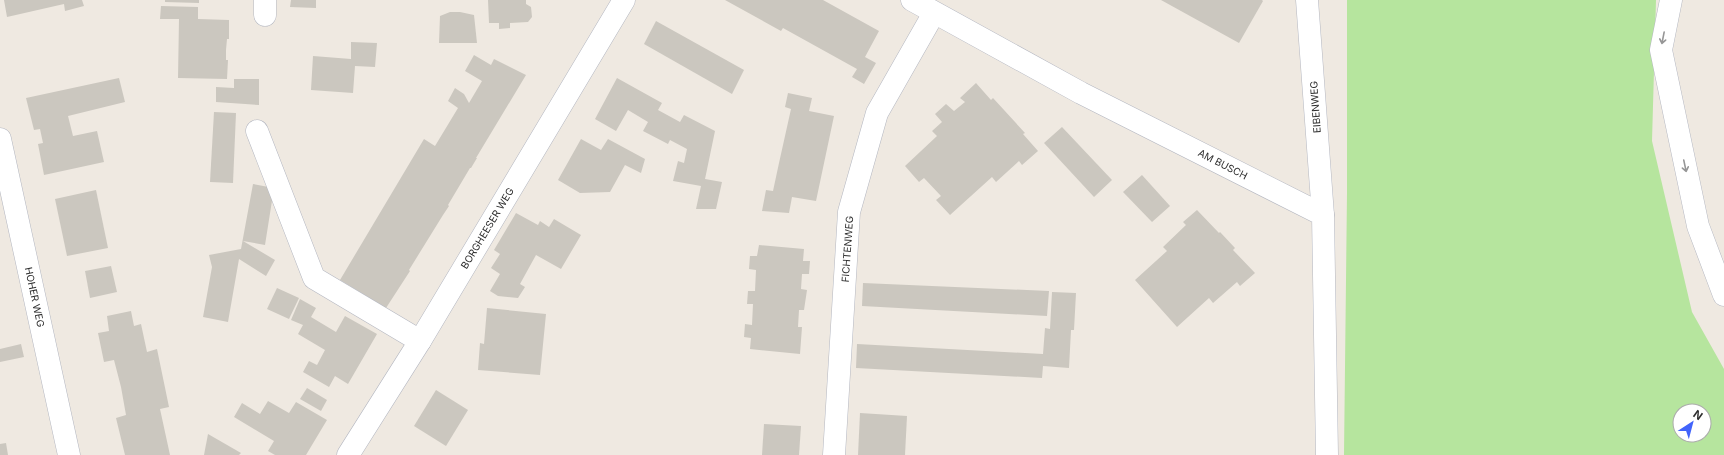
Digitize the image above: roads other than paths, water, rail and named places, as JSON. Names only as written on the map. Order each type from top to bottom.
[{"type":"street","name":"BORGHEESER WEG","points":[[348,455],[420,341],[624,0]]},
{"type":"street","name":"AM BUSCH","points":[[912,0],[1081,92],[1323,215]]},
{"type":"street","name":"EIBENWEG","points":[[1307,0],[1323,215]]},
{"type":"street","points":[[1671,0],[1661,50],[1698,226],[1724,295]]},
{"type":"street","name":"FICHTENWEG","points":[[834,455],[849,212],[877,113],[934,13]]},
{"type":"street","points":[[257,131],[314,278],[420,341]]},
{"type":"street","name":"HOHER WEG","points":[[0,139],[69,455]]},
{"type":"street","points":[[1323,215],[1327,455]]}]
